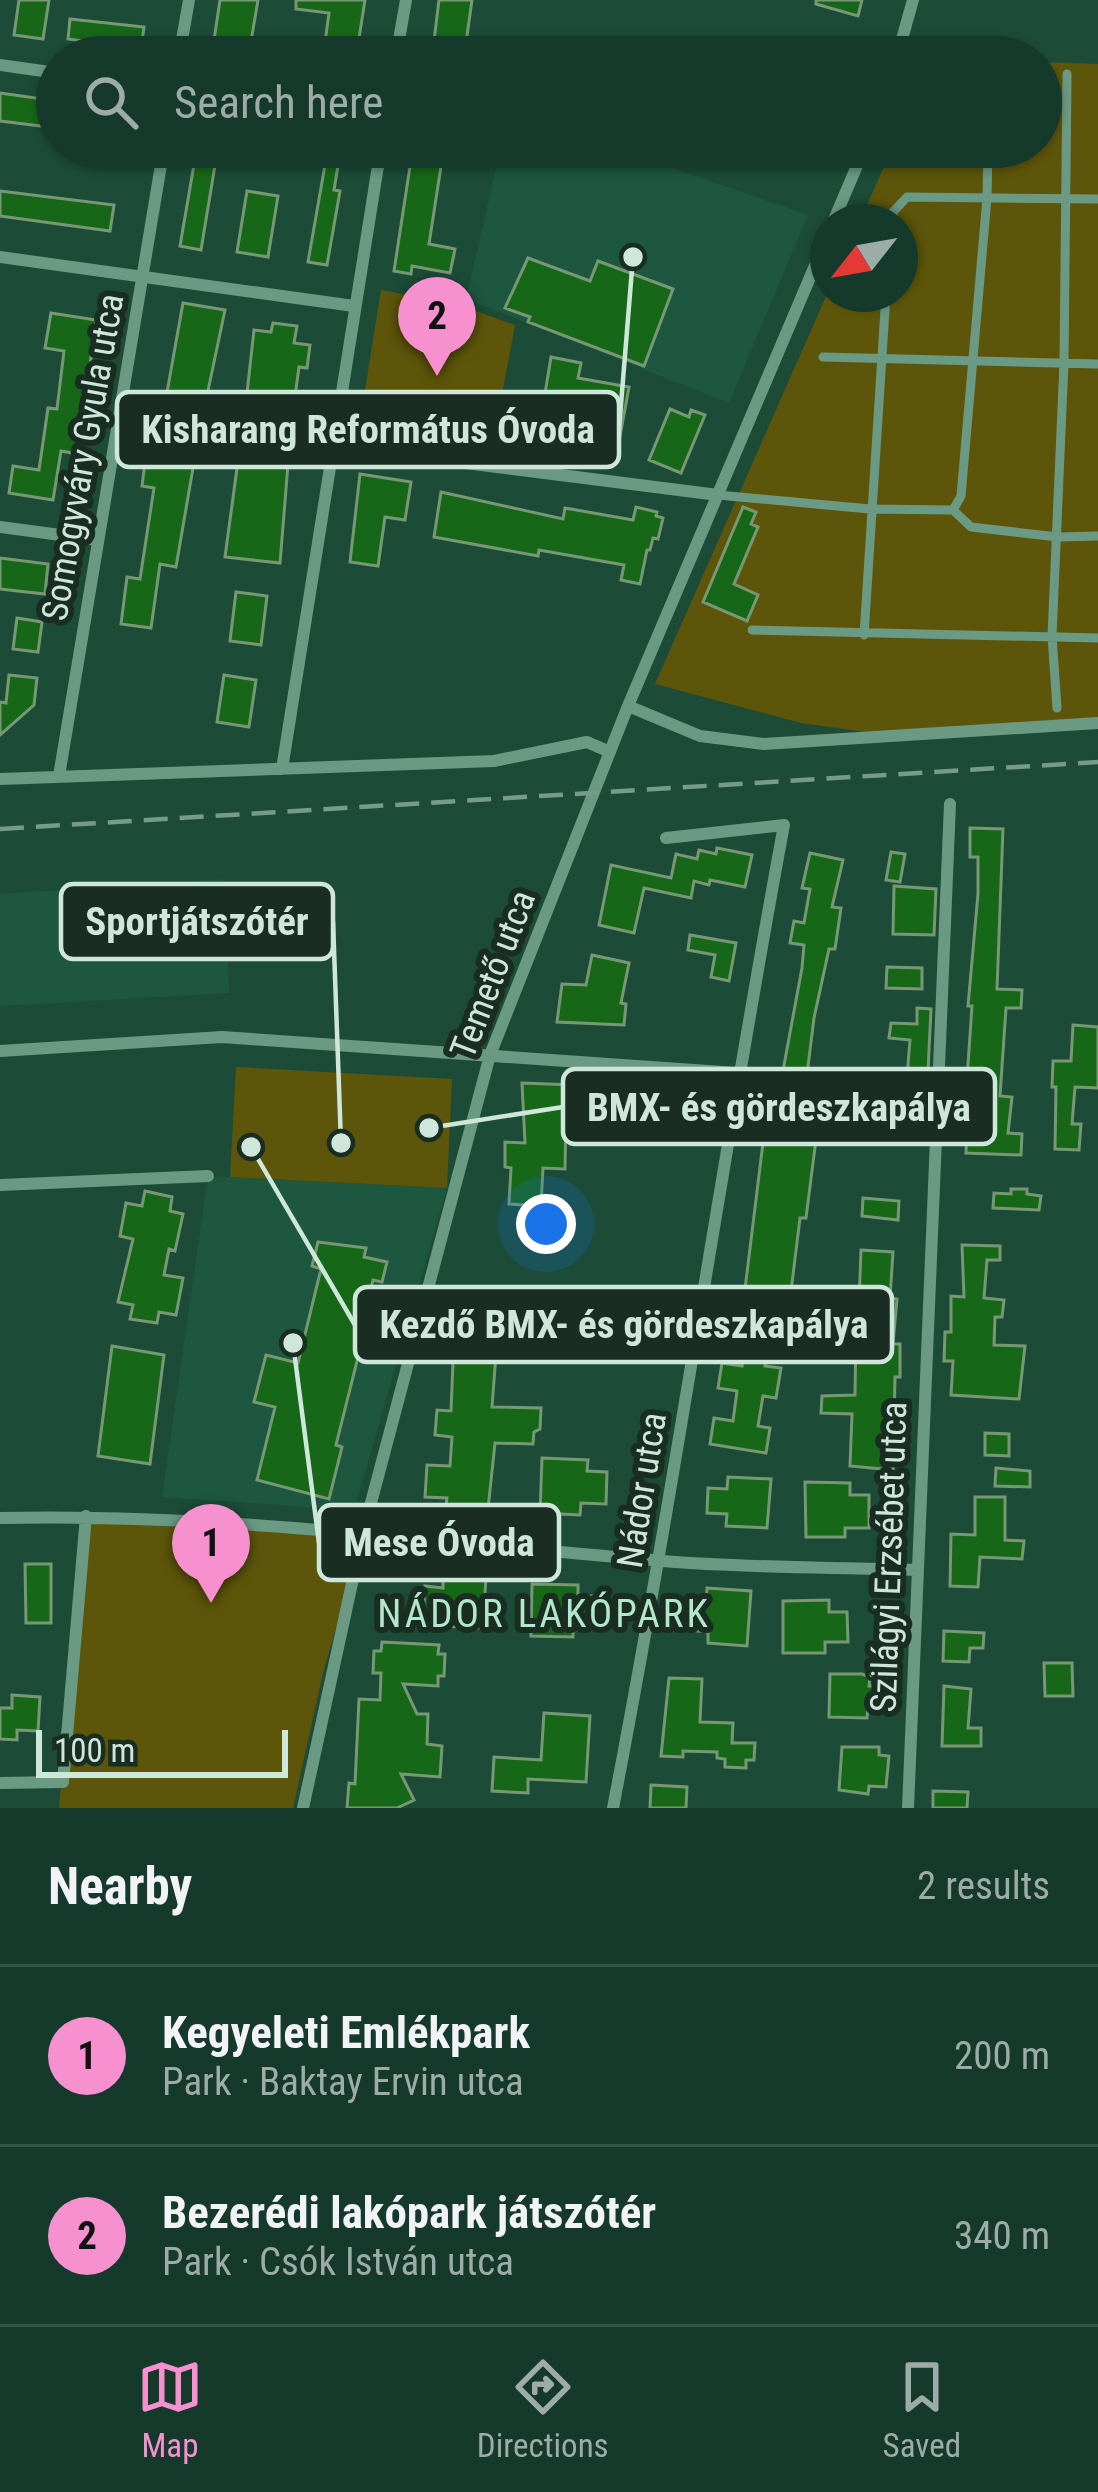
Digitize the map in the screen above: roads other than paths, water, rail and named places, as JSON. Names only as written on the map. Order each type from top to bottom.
[{"type":"street","points":[[182,36],[188,0]]},
{"type":"street","points":[[400,36],[406,0]]},
{"type":"street","points":[[903,36],[913,0]]},
{"type":"street","points":[[0,65],[36,70]]},
{"type":"street","name":"Somogyváry Gyula utca","points":[[58,776],[160,168]]},
{"type":"street","points":[[282,769],[377,168]]},
{"type":"street","points":[[841,204],[856,168]]},
{"type":"street","points":[[0,257],[354,306]]},
{"type":"street","name":"Temető utca","points":[[303,1808],[362,1534],[490,1055],[628,706],[810,278]]},
{"type":"street","points":[[332,446],[718,495]]},
{"type":"street","points":[[0,527],[98,540]]},
{"type":"street","points":[[628,706],[700,736],[764,744],[1098,723]]},
{"type":"street","points":[[0,779],[494,761],[587,742],[610,752]]},
{"type":"street","name":"Szilágyi Erzsébet utca","points":[[908,1808],[950,805]]},
{"type":"street","name":"Nádor utca","points":[[613,1808],[661,1561],[737,1073],[784,825],[666,838]]},
{"type":"street","points":[[0,1051],[222,1037],[737,1073]]},
{"type":"street","points":[[0,1185],[208,1176]]},
{"type":"street","points":[[0,1518],[86,1516],[661,1561],[916,1570]]},
{"type":"street","points":[[0,1783],[62,1782],[86,1516]]},
{"type":"lane","points":[[1057,709],[1052,636],[1064,363],[1067,74]]},
{"type":"lane","points":[[953,511],[961,496],[988,168]]},
{"type":"lane","points":[[901,204],[908,197],[1098,200]]},
{"type":"lane","points":[[864,635],[885,312]]},
{"type":"lane","points":[[823,357],[1098,364]]},
{"type":"lane","points":[[718,495],[953,511],[970,527],[1058,537],[1098,536]]},
{"type":"lane","points":[[752,630],[1098,638]]},
{"type":"railway","points":[[0,829],[1098,762]]},
{"type":"place","name":"Kisharang Református Óvoda","points":[[633,257]]},
{"type":"place","name":"Bezerédi lakópark játszótér","points":[[437,376]]},
{"type":"place","name":"BMX- és gördeszkapálya","points":[[429,1128]]},
{"type":"place","name":"Sportjátszótér","points":[[341,1143]]},
{"type":"place","name":"Kezdő BMX- és gördeszkapálya","points":[[251,1147]]},
{"type":"place","name":"Mese Óvoda","points":[[293,1343]]},
{"type":"place","name":"Kegyeleti Emlékpark","points":[[211,1603]]},
{"type":"district","name":"NÁDOR LAKÓPARK","points":[[544,1613]]}]
